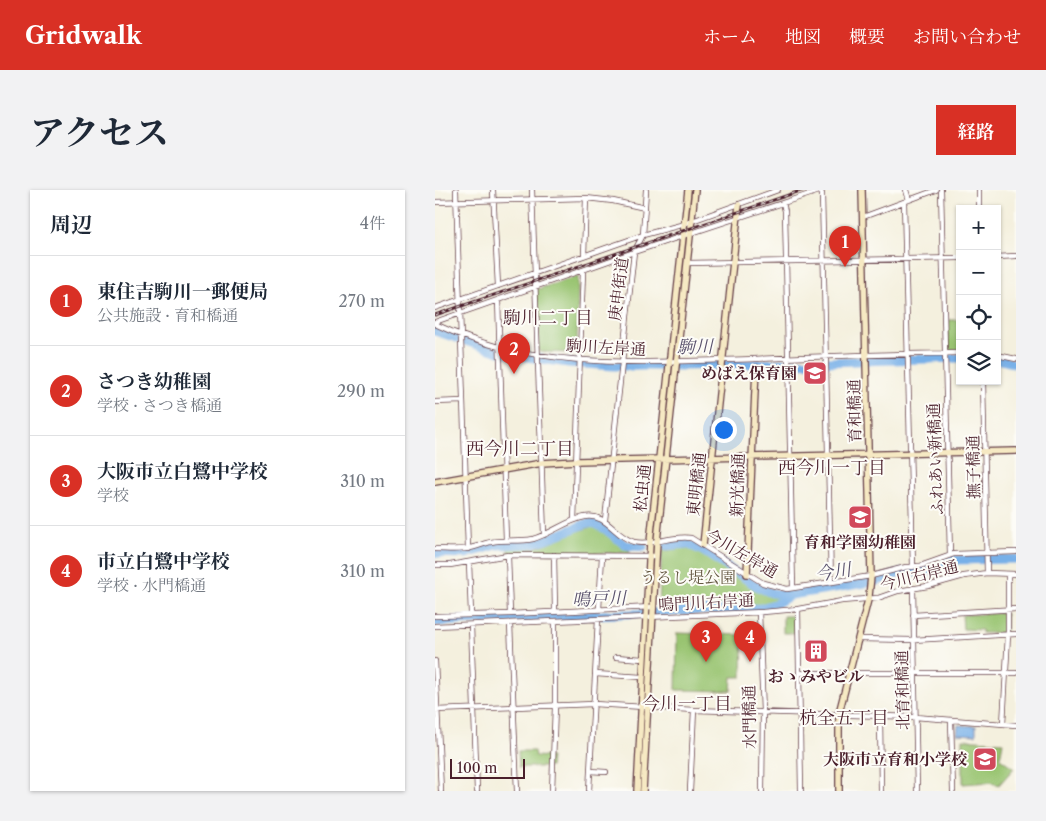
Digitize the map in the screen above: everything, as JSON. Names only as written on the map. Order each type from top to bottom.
[{"type":"street","points":[[456,190],[468,549]]},
{"type":"street","points":[[493,190],[498,286]]},
{"type":"street","points":[[532,190],[544,535]]},
{"type":"street","name":"庚申街道","points":[[611,460],[634,252],[643,234],[646,190]]},
{"type":"street","name":"松虫通","points":[[637,791],[659,460],[688,190]]},
{"type":"street","name":"松虫通","points":[[653,541],[666,460],[695,190]]},
{"type":"street","points":[[435,308],[643,234],[684,224],[739,205],[771,191],[779,190]]},
{"type":"street","points":[[435,323],[583,272],[634,252],[821,190],[831,582]]},
{"type":"street","name":"育和橋通","points":[[862,190],[869,454],[871,578],[869,598]]},
{"type":"street","points":[[906,190],[909,200]]},
{"type":"street","points":[[863,217],[936,190]]},
{"type":"street","points":[[941,190],[945,354]]},
{"type":"street","points":[[979,190],[979,205]]},
{"type":"street","points":[[435,202],[586,198],[613,201],[645,208]]},
{"type":"street","points":[[584,255],[586,198]]},
{"type":"street","points":[[904,202],[913,567]]},
{"type":"street","points":[[783,203],[785,211],[793,588]]},
{"type":"street","name":"東明橋通","points":[[703,545],[739,205]]},
{"type":"street","points":[[1001,257],[1016,256]]},
{"type":"street","points":[[687,264],[956,258]]},
{"type":"street","points":[[574,520],[583,272]]},
{"type":"street","points":[[498,300],[506,540]]},
{"type":"street","name":"駒川左岸通","points":[[435,323],[461,336],[538,358],[622,363],[676,364],[826,358],[867,359],[956,353]]},
{"type":"street","name":"ふれあい新橋通","points":[[945,354],[950,555]]},
{"type":"street","points":[[1001,356],[1016,359]]},
{"type":"street","points":[[756,360],[756,368]]},
{"type":"street","name":"新光橋通","points":[[747,574],[756,368]]},
{"type":"street","name":"撫子橋通","points":[[983,385],[987,573]]},
{"type":"street","points":[[435,402],[463,401]]},
{"type":"street","points":[[435,482],[542,463],[575,461],[1016,451]]},
{"type":"street","points":[[435,548],[468,549],[491,542],[525,540],[544,535],[574,520],[593,517],[605,520],[611,460]]},
{"type":"street","name":"今川左岸通","points":[[605,520],[617,533],[632,541],[691,538],[747,574],[763,583],[780,589],[871,578],[892,570],[928,565],[950,555],[962,553],[1016,552]]},
{"type":"street","points":[[435,565],[450,565],[508,555],[653,555]]},
{"type":"street","points":[[508,555],[510,614]]},
{"type":"street","points":[[554,555],[555,611]]},
{"type":"street","points":[[599,609],[602,556]]},
{"type":"street","points":[[469,562],[471,614]]},
{"type":"street","name":"今川右岸通","points":[[798,609],[842,601],[884,597],[964,576],[987,573],[1016,574]]},
{"type":"street","points":[[1003,724],[1008,635],[1008,574]]},
{"type":"street","name":"北育和橋通","points":[[913,588],[917,791]]},
{"type":"street","points":[[839,791],[839,713],[869,598]]},
{"type":"street","points":[[435,616],[649,607]]},
{"type":"street","points":[[798,609],[801,791]]},
{"type":"street","name":"鳴門川右岸通","points":[[435,626],[510,624],[798,609]]},
{"type":"street","points":[[913,615],[1016,609]]},
{"type":"street","name":"水門橋通","points":[[759,612],[763,712],[763,791]]},
{"type":"street","name":"松虫通","points":[[643,791],[642,677],[649,617]]},
{"type":"street","points":[[589,791],[597,619]]},
{"type":"street","points":[[552,791],[555,621]]},
{"type":"street","points":[[510,624],[517,791]]},
{"type":"street","points":[[471,625],[477,791]]},
{"type":"street","points":[[858,639],[913,640],[1016,634]]},
{"type":"street","points":[[616,657],[643,659]]},
{"type":"street","points":[[435,661],[441,791]]},
{"type":"street","points":[[799,673],[1016,673]]},
{"type":"street","points":[[595,674],[642,677]]},
{"type":"street","points":[[436,710],[594,704],[643,708],[800,714],[839,713],[915,716],[1016,725]]},
{"type":"street","points":[[690,791],[694,710]]},
{"type":"street","points":[[880,715],[881,791]]},
{"type":"street","points":[[951,720],[953,791]]},
{"type":"street","points":[[590,771],[605,772]]},
{"type":"green space","points":[[578,276],[577,353],[539,352],[535,290]]},
{"type":"green space","points":[[947,320],[956,320],[956,351],[948,352]]},
{"type":"green space","points":[[591,527],[602,530],[630,551],[630,553],[508,553],[508,548],[535,548]]},
{"type":"green space","name":"うるし堤公園","points":[[683,548],[694,550],[769,596],[781,598],[761,605],[709,607],[708,603],[659,604],[662,551]]},
{"type":"green space","points":[[1006,614],[1006,630],[1004,633],[982,633],[982,630],[963,629],[962,615]]},
{"type":"green space","points":[[783,616],[794,616],[795,633],[783,633]]},
{"type":"green space","points":[[677,633],[743,635],[742,677],[732,677],[731,691],[676,690]]},
{"type":"green space","points":[[963,739],[1003,742],[1000,758],[1014,768],[999,785],[991,782],[963,784]]},
{"type":"green space","points":[[518,751],[534,751],[535,756],[551,757],[550,767],[519,767]]},
{"type":"water","points":[[958,725],[976,726],[976,735],[957,734]]},
{"type":"waterway","name":"駒川","points":[[435,331],[499,352],[569,363],[614,366],[684,366],[956,358]]},
{"type":"waterway","name":"駒川","points":[[1001,360],[1016,364]]},
{"type":"waterway","name":"今川","points":[[435,553],[466,554],[497,545],[529,544],[588,523],[596,524],[605,529],[625,545],[643,547]]},
{"type":"waterway","name":"今川","points":[[665,546],[687,544],[701,550],[758,587],[772,593],[791,595],[877,581],[901,573],[929,571],[954,560],[1016,559]]},
{"type":"waterway","name":"鳴戸川","points":[[435,622],[761,608],[777,603],[791,595]]},
{"type":"railway","points":[[435,315],[803,190]]},
{"type":"place","name":"東住吉駒川一郵便局","points":[[845,267]]},
{"type":"place","name":"めばえ保育園","points":[[815,373]]},
{"type":"place","name":"さつき幼稚園","points":[[514,374]]},
{"type":"place","name":"育和学園幼稚園","points":[[860,517]]},
{"type":"place","name":"おゝみやビル","points":[[816,651]]},
{"type":"place","name":"大阪市立白鷺中学校","points":[[706,662]]},
{"type":"place","name":"市立白鷺中学校","points":[[750,662]]},
{"type":"place","name":"大阪市立育和小学校","points":[[985,759]]},
{"type":"district","name":"駒川二丁目","points":[[548,318]]},
{"type":"district","name":"西今川二丁目","points":[[520,449]]},
{"type":"district","name":"西今川一丁目","points":[[832,468]]},
{"type":"district","name":"今川一丁目","points":[[687,704]]},
{"type":"district","name":"杭全五丁目","points":[[844,718]]}]
